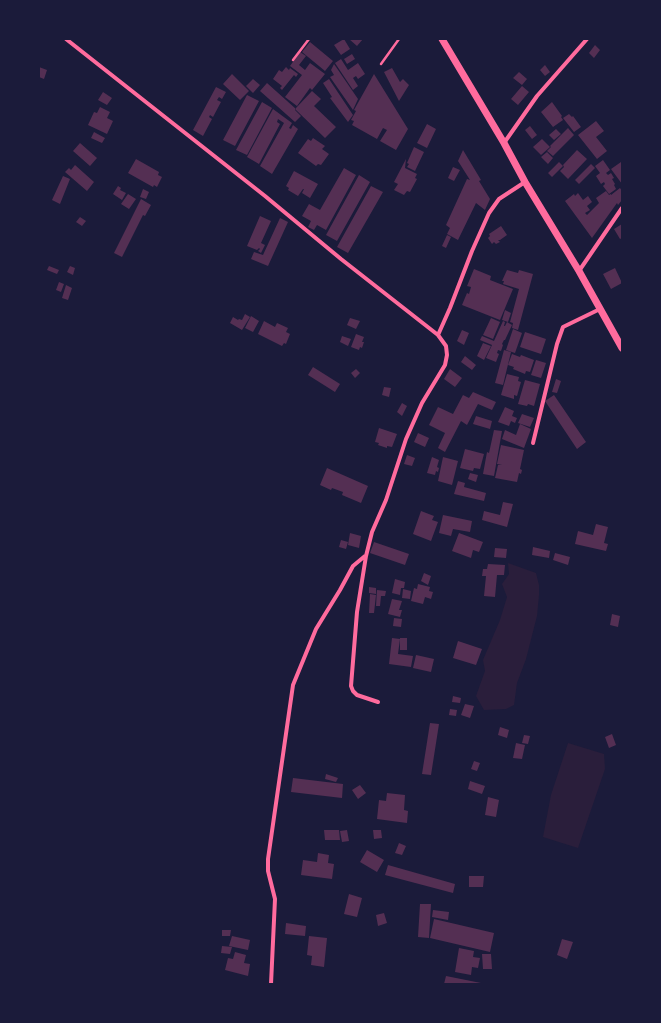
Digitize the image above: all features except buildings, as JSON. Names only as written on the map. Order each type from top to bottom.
[{"type":"main road","points":[[442,39],[504,143],[525,182],[579,271],[622,348]]},
{"type":"street","points":[[66,39],[438,335],[446,346],[448,355],[447,360],[422,403],[406,439],[386,500],[372,532],[366,556],[357,612],[351,686],[357,695],[378,702]]},
{"type":"street","points":[[504,143],[538,96],[586,39]]},
{"type":"street","points":[[438,335],[489,213],[499,199],[525,182]]},
{"type":"street","points":[[579,271],[622,208]]},
{"type":"street","points":[[533,443],[556,344],[563,327],[600,309]]},
{"type":"street","points":[[271,984],[275,899],[268,871],[268,859],[293,685],[316,629],[353,566],[366,556]]},
{"type":"lane","points":[[293,60],[309,39]]},
{"type":"lane","points":[[381,64],[399,39]]},
{"type":"shaded area","points":[[508,563],[536,573],[539,585],[537,616],[526,659],[517,683],[514,705],[506,709],[484,710],[476,696],[485,671],[483,660],[500,620],[507,597],[502,584],[509,574]]},
{"type":"shaded area","points":[[568,743],[604,754],[605,769],[578,848],[543,837],[551,795]]}]
